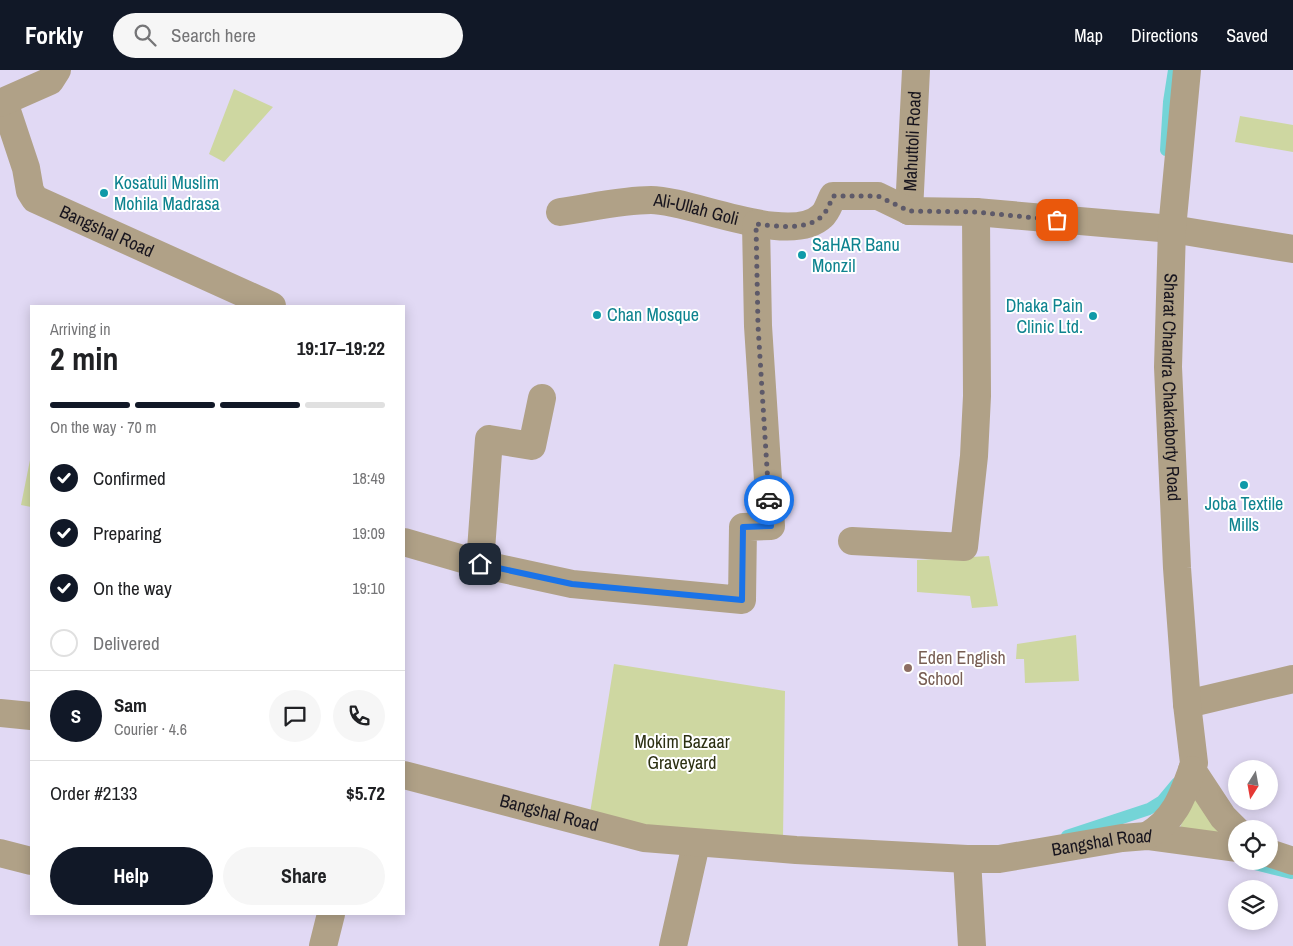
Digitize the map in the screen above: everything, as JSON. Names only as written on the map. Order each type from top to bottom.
[{"type":"street","points":[[2,102],[50,82],[57,70]]},
{"type":"street","name":"Mahuttoli Road","points":[[909,211],[916,70]]},
{"type":"street","name":"Sharat Chandra Chakraborty Road","points":[[1147,836],[1160,828],[1177,809],[1194,764],[1187,704],[1177,568],[1168,367],[1172,229],[1187,70]]},
{"type":"street","name":"Bangshal Road","points":[[2,102],[26,168],[30,192],[35,199],[270,305]]},
{"type":"street","name":"Ali-Ullah Goli","points":[[560,212],[651,200],[756,224],[781,226],[811,223],[823,216],[833,196],[878,196],[909,211],[976,212],[1172,229],[1293,250]]},
{"type":"street","points":[[852,541],[964,547],[974,456],[977,396],[976,212]]},
{"type":"street","points":[[405,542],[480,564],[572,584],[742,600],[743,527],[771,526],[758,326],[756,224]]},
{"type":"street","points":[[480,564],[489,439],[532,446],[542,398]]},
{"type":"street","points":[[1187,704],[1293,679]]},
{"type":"street","points":[[0,713],[30,716]]},
{"type":"street","points":[[1192,770],[1228,822]]},
{"type":"street","name":"Bangshal Road","points":[[405,775],[644,838],[696,844],[967,859],[999,859],[1113,839],[1147,836],[1228,847]]},
{"type":"street","points":[[673,946],[696,844]]},
{"type":"street","points":[[0,853],[30,861]]},
{"type":"street","points":[[1278,856],[1293,861]]},
{"type":"street","points":[[967,859],[972,946]]},
{"type":"street","points":[[323,946],[331,915]]},
{"type":"green space","points":[[234,89],[273,107],[224,162],[209,154]]},
{"type":"green space","points":[[1240,116],[1293,125],[1293,152],[1235,142]]},
{"type":"green space","points":[[30,460],[30,507],[21,505]]},
{"type":"green space","points":[[989,556],[998,606],[972,608],[970,596],[917,592],[917,560]]},
{"type":"green space","points":[[1076,635],[1079,681],[1025,683],[1024,659],[1016,659],[1017,644]]},
{"type":"green space","name":"Mokim Bazaar Graveyard","points":[[614,664],[785,691],[783,839],[647,826],[590,813]]},
{"type":"green space","points":[[1193,794],[1227,840],[1178,833]]},
{"type":"waterway","points":[[1166,150],[1169,102],[1174,70]]},
{"type":"waterway","points":[[1067,836],[1149,809],[1162,801],[1177,783]]},
{"type":"waterway","points":[[1278,870],[1291,873]]},
{"type":"way so far","points":[[769,500],[758,326],[756,224],[781,226],[811,223],[823,216],[833,196],[878,196],[909,211],[976,212],[1057,220]]},
{"type":"place","name":"Kosatuli Muslim Mohila Madrasa","points":[[104,193]]},
{"type":"place","name":"SaHAR Banu Monzil","points":[[802,255]]},
{"type":"place","name":"Chan Mosque","points":[[597,315]]},
{"type":"place","name":"Dhaka Pain Clinic Ltd.","points":[[1093,316]]},
{"type":"place","name":"Joba Textile Mills","points":[[1244,485]]},
{"type":"place","name":"Eden English School","points":[[908,668]]},
{"type":"route","points":[[480,564],[572,584],[742,600],[743,527],[771,526],[769,500]]}]
